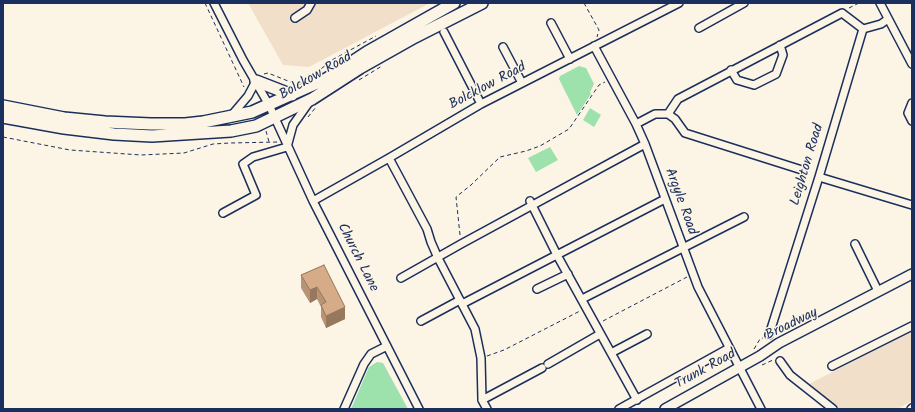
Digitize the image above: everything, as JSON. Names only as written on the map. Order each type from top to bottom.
[{"type":"highway","name":"Bolckow Road","points":[[3,106],[64,118],[144,124],[185,124],[203,122],[252,112],[326,79],[367,52],[454,3]]},
{"type":"highway","name":"Bolckow Road","points":[[3,116],[64,128],[114,134],[152,136],[231,131],[256,126],[312,99],[360,68],[415,37],[482,3]]},
{"type":"highway","points":[[256,80],[292,95]]},
{"type":"main road","name":"Broadway","points":[[760,356],[780,343],[912,274]]},
{"type":"main road","name":"Broadway","points":[[760,356],[783,347],[912,280]]},
{"type":"main road","name":"Trunk Road","points":[[665,409],[760,356]]},
{"type":"street","name":"Church Lane","points":[[214,3],[243,60],[256,80],[269,105],[313,201],[419,409]]},
{"type":"street","points":[[295,18],[307,10],[311,3]]},
{"type":"street","name":"Bolcklow Road","points":[[313,201],[481,104],[679,3]]},
{"type":"street","points":[[699,28],[744,3]]},
{"type":"street","points":[[880,3],[912,64]]},
{"type":"street","points":[[668,114],[678,99],[842,13],[863,29],[881,24],[888,20]]},
{"type":"street","points":[[551,23],[570,59]]},
{"type":"street","name":"Leighton Road","points":[[769,335],[819,177],[863,29]]},
{"type":"street","points":[[444,32],[481,104]]},
{"type":"street","name":"Argyle Road","points":[[597,45],[645,144],[692,274],[761,409]]},
{"type":"street","points":[[731,70],[737,80],[754,85],[776,74],[783,55],[780,45]]},
{"type":"street","points":[[503,47],[522,83]]},
{"type":"street","points":[[231,116],[248,96],[256,80]]},
{"type":"street","points":[[223,213],[256,195],[243,164],[252,158],[287,147],[293,125],[312,99]]},
{"type":"street","points":[[912,103],[908,113],[912,121]]},
{"type":"street","points":[[636,124],[656,114],[668,114],[675,119],[685,132],[802,170]]},
{"type":"street","points":[[401,278],[531,203],[645,144]]},
{"type":"street","points":[[389,158],[428,229],[431,242],[438,258],[475,329],[481,358],[482,400],[487,409]]},
{"type":"street","points":[[819,177],[912,205]]},
{"type":"street","points":[[421,321],[557,255],[665,199]]},
{"type":"street","points":[[531,203],[595,326],[637,400]]},
{"type":"street","points":[[582,300],[744,217]]},
{"type":"street","points":[[855,244],[878,292]]},
{"type":"street","points":[[537,289],[568,274]]},
{"type":"street","points":[[832,366],[912,326]]},
{"type":"street","points":[[482,400],[600,334]]},
{"type":"street","points":[[611,354],[647,334]]},
{"type":"street","points":[[344,409],[364,364],[371,354],[387,346]]},
{"type":"street","points":[[619,409],[729,348]]},
{"type":"street","points":[[780,361],[790,376],[833,409]]},
{"type":"path","points":[[204,3],[248,96]]},
{"type":"path","points":[[584,3],[599,30],[597,45]]},
{"type":"path","points":[[842,13],[859,3]]},
{"type":"path","points":[[461,244],[456,197],[471,186],[500,157],[540,146],[569,129],[599,85],[613,79]]},
{"type":"path","points":[[263,123],[269,142]]},
{"type":"path","points":[[595,326],[692,274]]},
{"type":"path","points":[[481,358],[504,350],[586,307]]},
{"type":"shaded area","points":[[248,3],[430,3],[309,67],[283,65]]},
{"type":"shaded area","points":[[912,331],[912,401],[897,409],[839,409],[809,384]]},
{"type":"green space","points":[[579,66],[586,68],[594,84],[590,92],[591,94],[577,115],[559,79],[560,76]]},
{"type":"green space","points":[[590,108],[601,115],[594,127],[583,120]]},
{"type":"green space","points":[[550,147],[558,160],[536,172],[528,158]]},
{"type":"green space","points":[[377,362],[383,363],[408,409],[351,409],[369,367]]},
{"type":"building","points":[[324,265],[345,307],[326,316],[321,305],[326,302],[317,287],[310,290],[301,275]]}]
